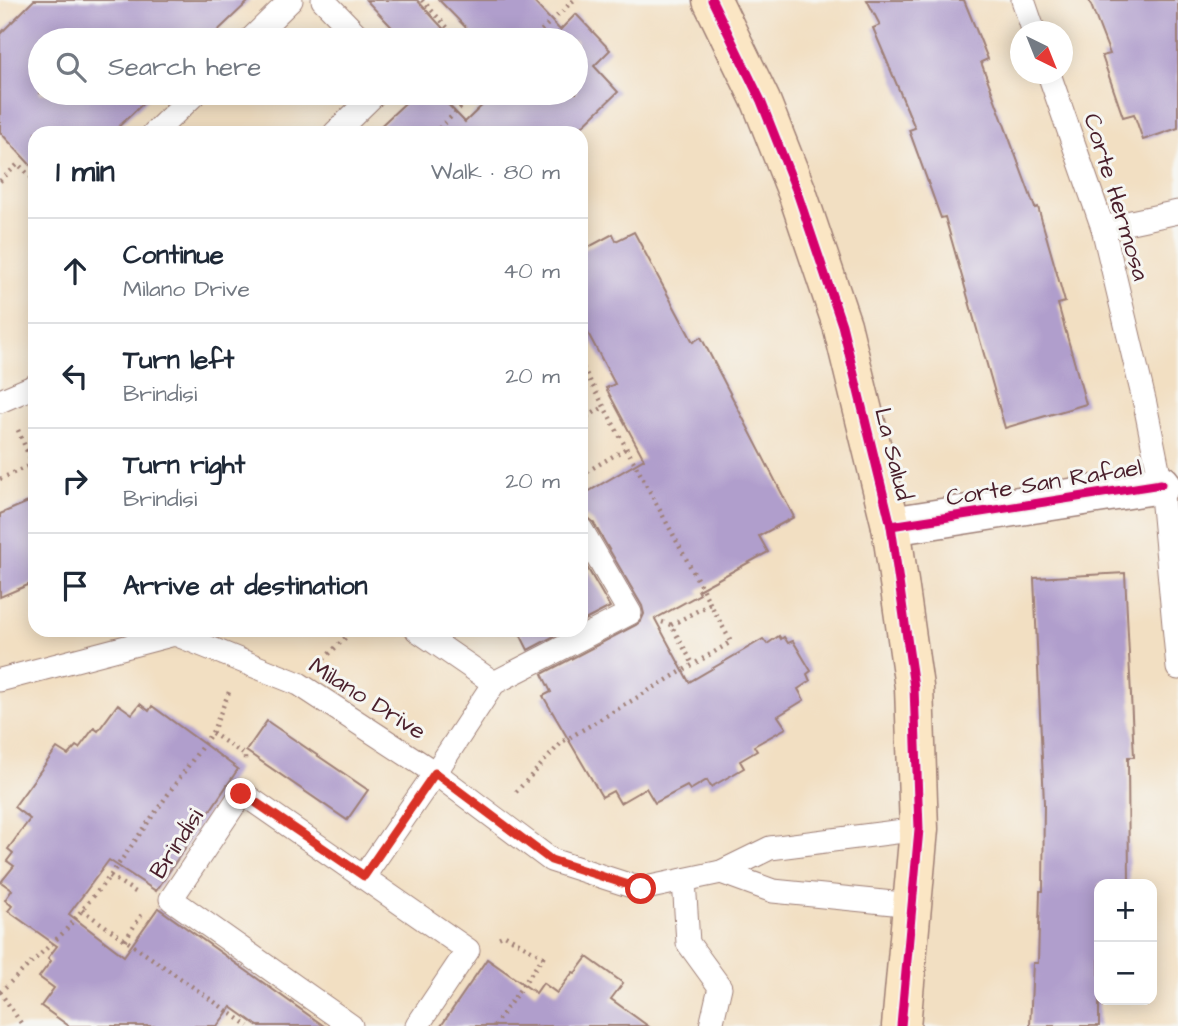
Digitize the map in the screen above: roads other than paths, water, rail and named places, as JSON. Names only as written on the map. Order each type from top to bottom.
[{"type":"street","name":"La Salud","points":[[712,0],[761,101],[797,192],[842,325],[891,526],[914,687],[919,829],[901,1026]]},
{"type":"street","name":"Corte San Rafael","points":[[891,526],[1161,484]]},
{"type":"lane","points":[[263,28],[292,0]]},
{"type":"lane","points":[[323,0],[350,28]]},
{"type":"lane","points":[[1023,0],[1030,21]]},
{"type":"lane","name":"Corte Hermosa","points":[[1053,84],[1103,228],[1145,404],[1161,484],[1178,668]]},
{"type":"lane","points":[[161,126],[183,105]]},
{"type":"lane","points":[[342,126],[364,105]]},
{"type":"lane","points":[[1103,228],[1178,212]]},
{"type":"lane","points":[[0,401],[28,389]]},
{"type":"lane","points":[[588,541],[630,613],[588,635]]},
{"type":"lane","name":"Milano Drive","points":[[0,680],[156,637]]},
{"type":"lane","name":"Milano Drive","points":[[186,637],[299,684],[435,773],[551,860],[641,889],[721,872],[770,848],[919,829]]},
{"type":"lane","points":[[427,637],[494,683]]},
{"type":"lane","points":[[364,876],[494,683],[583,637]]},
{"type":"lane","name":"Brindisi","points":[[351,1026],[170,899],[242,793],[468,950],[417,1026]]},
{"type":"lane","points":[[721,872],[773,891],[913,905]]},
{"type":"lane","points":[[684,880],[688,943],[720,988],[711,1026]]}]
